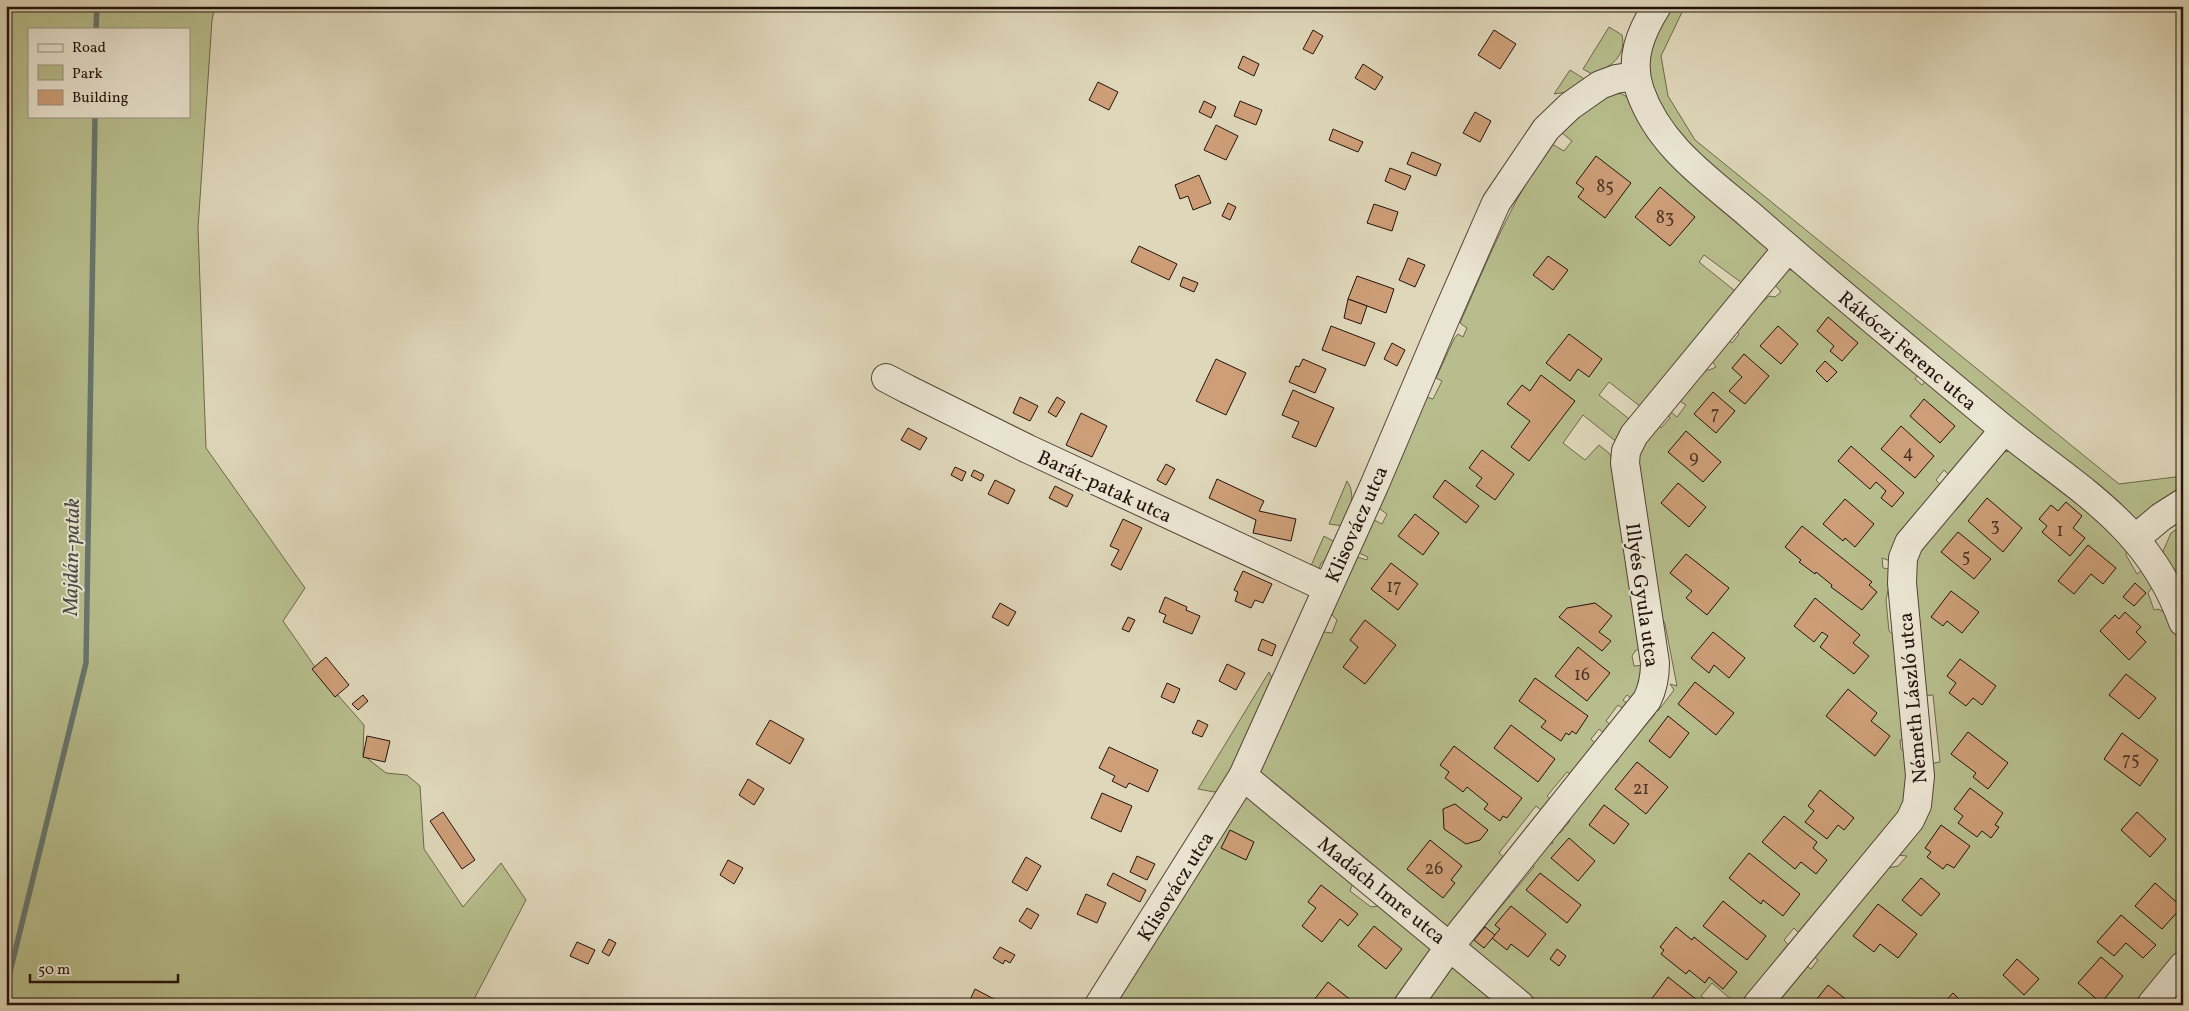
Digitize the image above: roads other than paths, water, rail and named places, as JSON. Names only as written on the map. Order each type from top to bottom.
[{"type":"street","points":[[1635,76],[1637,47],[1646,24],[1657,6]]},
{"type":"street","name":"Rákóczi Ferenc utca","points":[[1635,76],[1650,115],[1676,151],[2004,430],[2088,494],[2136,538],[2166,585],[2183,622]]},
{"type":"street","name":"Klisovácz utca","points":[[1099,1005],[1243,776],[1374,486],[1444,319],[1496,203],[1541,136],[1570,106],[1600,85],[1616,79],[1635,76]]},
{"type":"street","name":"Illyés Gyula utca","points":[[1408,1005],[1450,946],[1651,693],[1655,679],[1655,663],[1625,463],[1626,451],[1634,435],[1788,248]]},
{"type":"street","name":"Barát-patak utca","points":[[886,378],[906,390],[1028,449],[1327,588]]},
{"type":"street","name":"Németh László utca","points":[[1757,1005],[1910,820],[1917,805],[1920,776],[1902,583],[1903,558],[1909,543],[2004,430]]},
{"type":"street","points":[[2136,538],[2161,517],[2183,503]]},
{"type":"street","name":"Madách Imre utca","points":[[1243,776],[1520,1005]]},
{"type":"street","points":[[2150,1005],[2183,966]]},
{"type":"waterway","name":"Majdán-patak","points":[[96,28],[97,6]]},
{"type":"waterway","name":"Majdán-patak","points":[[6,988],[86,663],[95,118]]}]
